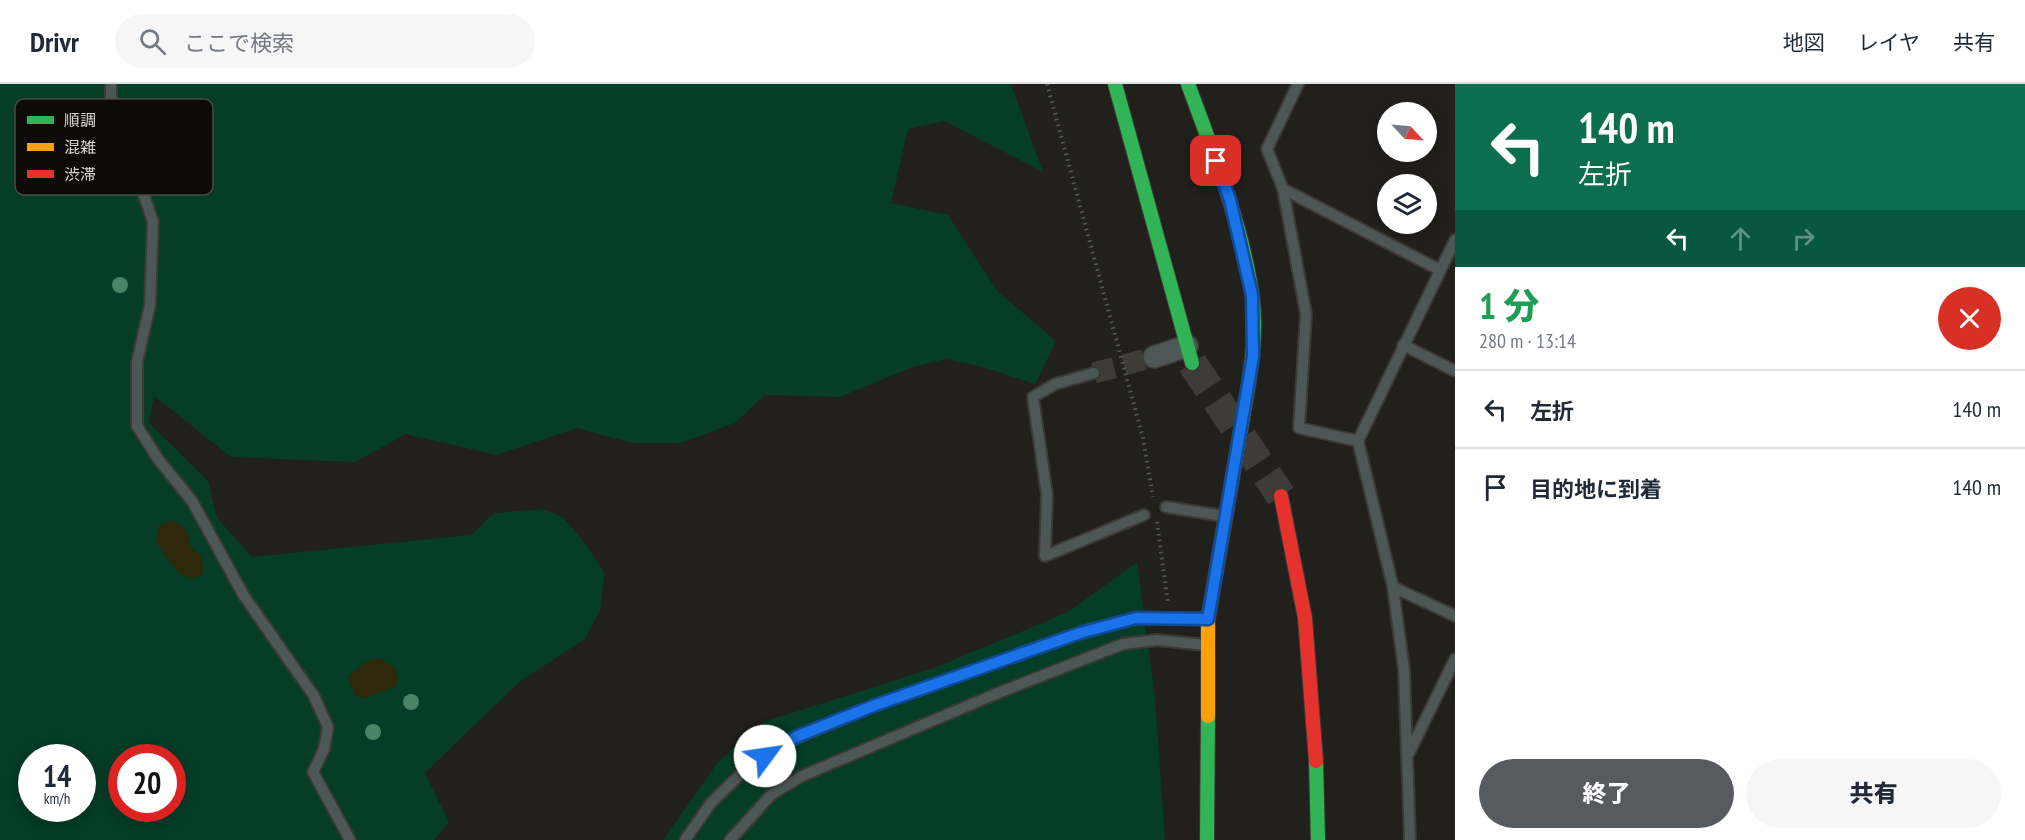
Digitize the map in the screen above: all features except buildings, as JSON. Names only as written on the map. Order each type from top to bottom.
[{"type":"street","points":[[1115,84],[1190,354],[1154,357]]},
{"type":"street","points":[[1188,84],[1230,200],[1252,295],[1253,356],[1208,619],[1207,840]]},
{"type":"street","points":[[1281,496],[1306,628],[1316,740],[1318,840]]},
{"type":"lane","points":[[111,84],[111,99]]},
{"type":"lane","points":[[1298,84],[1268,149],[1282,189],[1306,314],[1299,428],[1359,441]]},
{"type":"lane","points":[[1282,189],[1440,270]]},
{"type":"lane","points":[[144,195],[153,222],[150,305],[137,362],[137,426],[158,459],[192,501],[244,596],[314,696],[328,727],[324,749],[313,772],[350,840]]},
{"type":"lane","points":[[1410,840],[1409,753],[1404,670],[1393,587],[1359,441],[1455,240]]},
{"type":"lane","points":[[1403,345],[1455,371]]},
{"type":"lane","points":[[1094,373],[1055,384],[1033,397],[1047,495],[1045,556],[1144,514]]},
{"type":"lane","points":[[1160,507],[1224,516]]},
{"type":"lane","points":[[1393,587],[1455,616]]},
{"type":"lane","points":[[685,840],[711,803],[749,766],[798,736],[873,706],[1080,633],[1136,618],[1170,616],[1208,619]]},
{"type":"lane","points":[[730,840],[772,794],[802,776],[1066,665],[1123,644],[1157,640],[1207,645]]},
{"type":"lane","points":[[1409,753],[1455,659]]},
{"type":"path","points":[[1047,84],[1160,507]]},
{"type":"path","points":[[1156,518],[1170,616]]},
{"type":"green space","points":[[0,84],[1011,84],[1043,172],[944,121],[908,129],[891,203],[948,215],[997,291],[1056,341],[1035,384],[983,367],[946,359],[913,367],[840,397],[765,395],[735,423],[680,443],[632,443],[577,428],[496,455],[406,434],[355,462],[231,457],[154,396],[149,423],[208,481],[217,518],[252,557],[471,535],[494,513],[541,509],[563,517],[584,542],[604,572],[601,608],[585,639],[519,682],[425,773],[449,822],[434,840],[0,840]]},
{"type":"green space","points":[[1137,562],[1155,697],[1165,840],[663,840],[718,762],[763,722],[934,668],[1068,612]]},
{"type":"sand","points":[[174,521],[184,528],[188,534],[190,546],[202,556],[203,573],[196,577],[189,578],[182,575],[156,542],[158,527],[166,522]]},
{"type":"sand","points":[[379,658],[395,668],[398,680],[394,687],[365,698],[355,696],[348,676],[367,661]]},
{"type":"tunnel","points":[[1094,373],[1154,357]]},
{"type":"tunnel","points":[[1192,363],[1281,496]]},
{"type":"traffic: fast","points":[[1115,84],[1192,363]]},
{"type":"traffic: fast","points":[[1188,84],[1234,213],[1252,294],[1254,334],[1246,399]]},
{"type":"traffic: fast","points":[[1207,840],[1208,716]]},
{"type":"traffic: fast","points":[[1316,761],[1318,840]]},
{"type":"traffic: slow","points":[[1208,716],[1208,619],[1246,399]]},
{"type":"traffic: jam","points":[[1281,496],[1305,618],[1316,761]]},
{"type":"route","points":[[765,756],[798,736],[873,706],[1080,633],[1136,618],[1170,616],[1208,619],[1215,564],[1253,356],[1252,295],[1230,200],[1216,161]]}]
